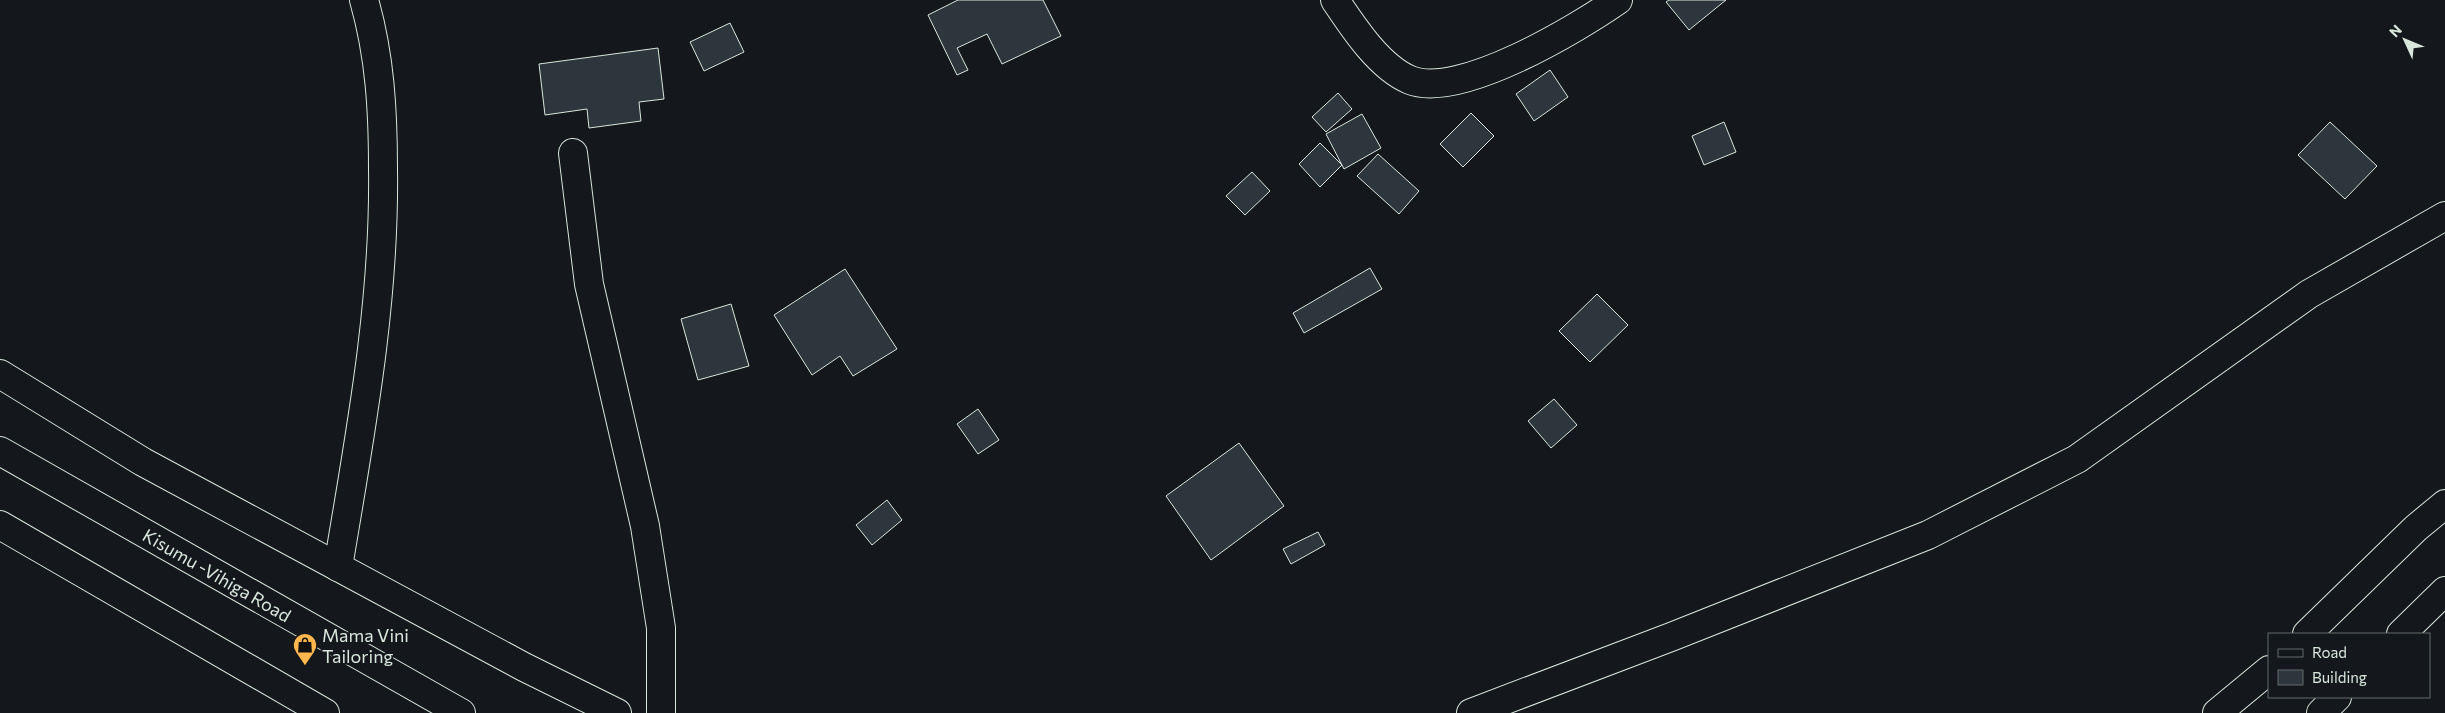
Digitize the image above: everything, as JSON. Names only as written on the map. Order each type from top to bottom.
[{"type":"main road","points":[[338,567],[377,315],[384,213],[383,104],[372,29],[364,0]]},
{"type":"main road","points":[[1335,0],[1368,45],[1391,67],[1410,80],[1436,84],[1499,68],[1588,21],[1618,0]]},
{"type":"main road","points":[[573,153],[589,284],[645,526],[657,600],[661,628],[661,713]]},
{"type":"main road","points":[[1471,713],[1928,535],[2077,459],[2309,294],[2445,216]]},
{"type":"main road","points":[[0,374],[144,462],[524,668],[617,713]]},
{"type":"main road","name":"Kisumu -Vihiga Road","points":[[0,451],[461,713]]},
{"type":"main road","points":[[2308,633],[2416,528],[2445,504]]},
{"type":"main road","points":[[0,525],[325,713]]},
{"type":"main road","points":[[2402,633],[2445,591]]},
{"type":"main road","points":[[2217,713],[2268,671]]},
{"type":"main road","points":[[2321,713],[2337,698]]},
{"type":"building","points":[[958,0],[1043,0],[1061,36],[1002,64],[987,34],[957,48],[968,70],[957,75],[928,15]]},
{"type":"building","points":[[1669,0],[1726,0],[1689,30],[1666,2]]},
{"type":"building","points":[[730,23],[744,52],[704,71],[690,42]]},
{"type":"building","points":[[658,48],[664,99],[639,102],[641,121],[589,128],[587,109],[545,115],[539,64]]},
{"type":"building","points":[[1550,70],[1568,97],[1534,121],[1516,94]]},
{"type":"building","points":[[1338,93],[1352,109],[1326,132],[1312,117]]},
{"type":"building","points":[[1471,113],[1494,136],[1463,167],[1440,144]]},
{"type":"building","points":[[1362,114],[1381,148],[1344,169],[1326,134]]},
{"type":"building","points":[[1724,122],[1736,152],[1704,165],[1692,136]]},
{"type":"building","points":[[2330,122],[2377,166],[2345,199],[2298,155]]},
{"type":"building","points":[[1320,143],[1342,165],[1320,187],[1299,164]]},
{"type":"building","points":[[1378,154],[1419,191],[1399,214],[1357,176]]},
{"type":"building","points":[[1252,172],[1270,191],[1245,215],[1226,196]]},
{"type":"building","points":[[1370,268],[1382,289],[1304,333],[1293,313]]},
{"type":"building","points":[[845,269],[897,349],[853,376],[840,356],[812,375],[774,315]]},
{"type":"building","points":[[1597,294],[1628,325],[1590,362],[1559,331]]},
{"type":"building","points":[[731,304],[749,366],[698,380],[681,319]]},
{"type":"building","points":[[1554,399],[1577,425],[1551,448],[1528,421]]},
{"type":"building","points":[[978,409],[999,440],[978,454],[957,424]]},
{"type":"building","points":[[1239,443],[1284,506],[1211,560],[1166,496]]},
{"type":"building","points":[[887,500],[902,520],[872,545],[856,525]]},
{"type":"building","points":[[1318,532],[1325,545],[1291,564],[1283,549]]},
{"type":"place","name":"Mama Vini Tailoring","points":[[305,666]]}]
